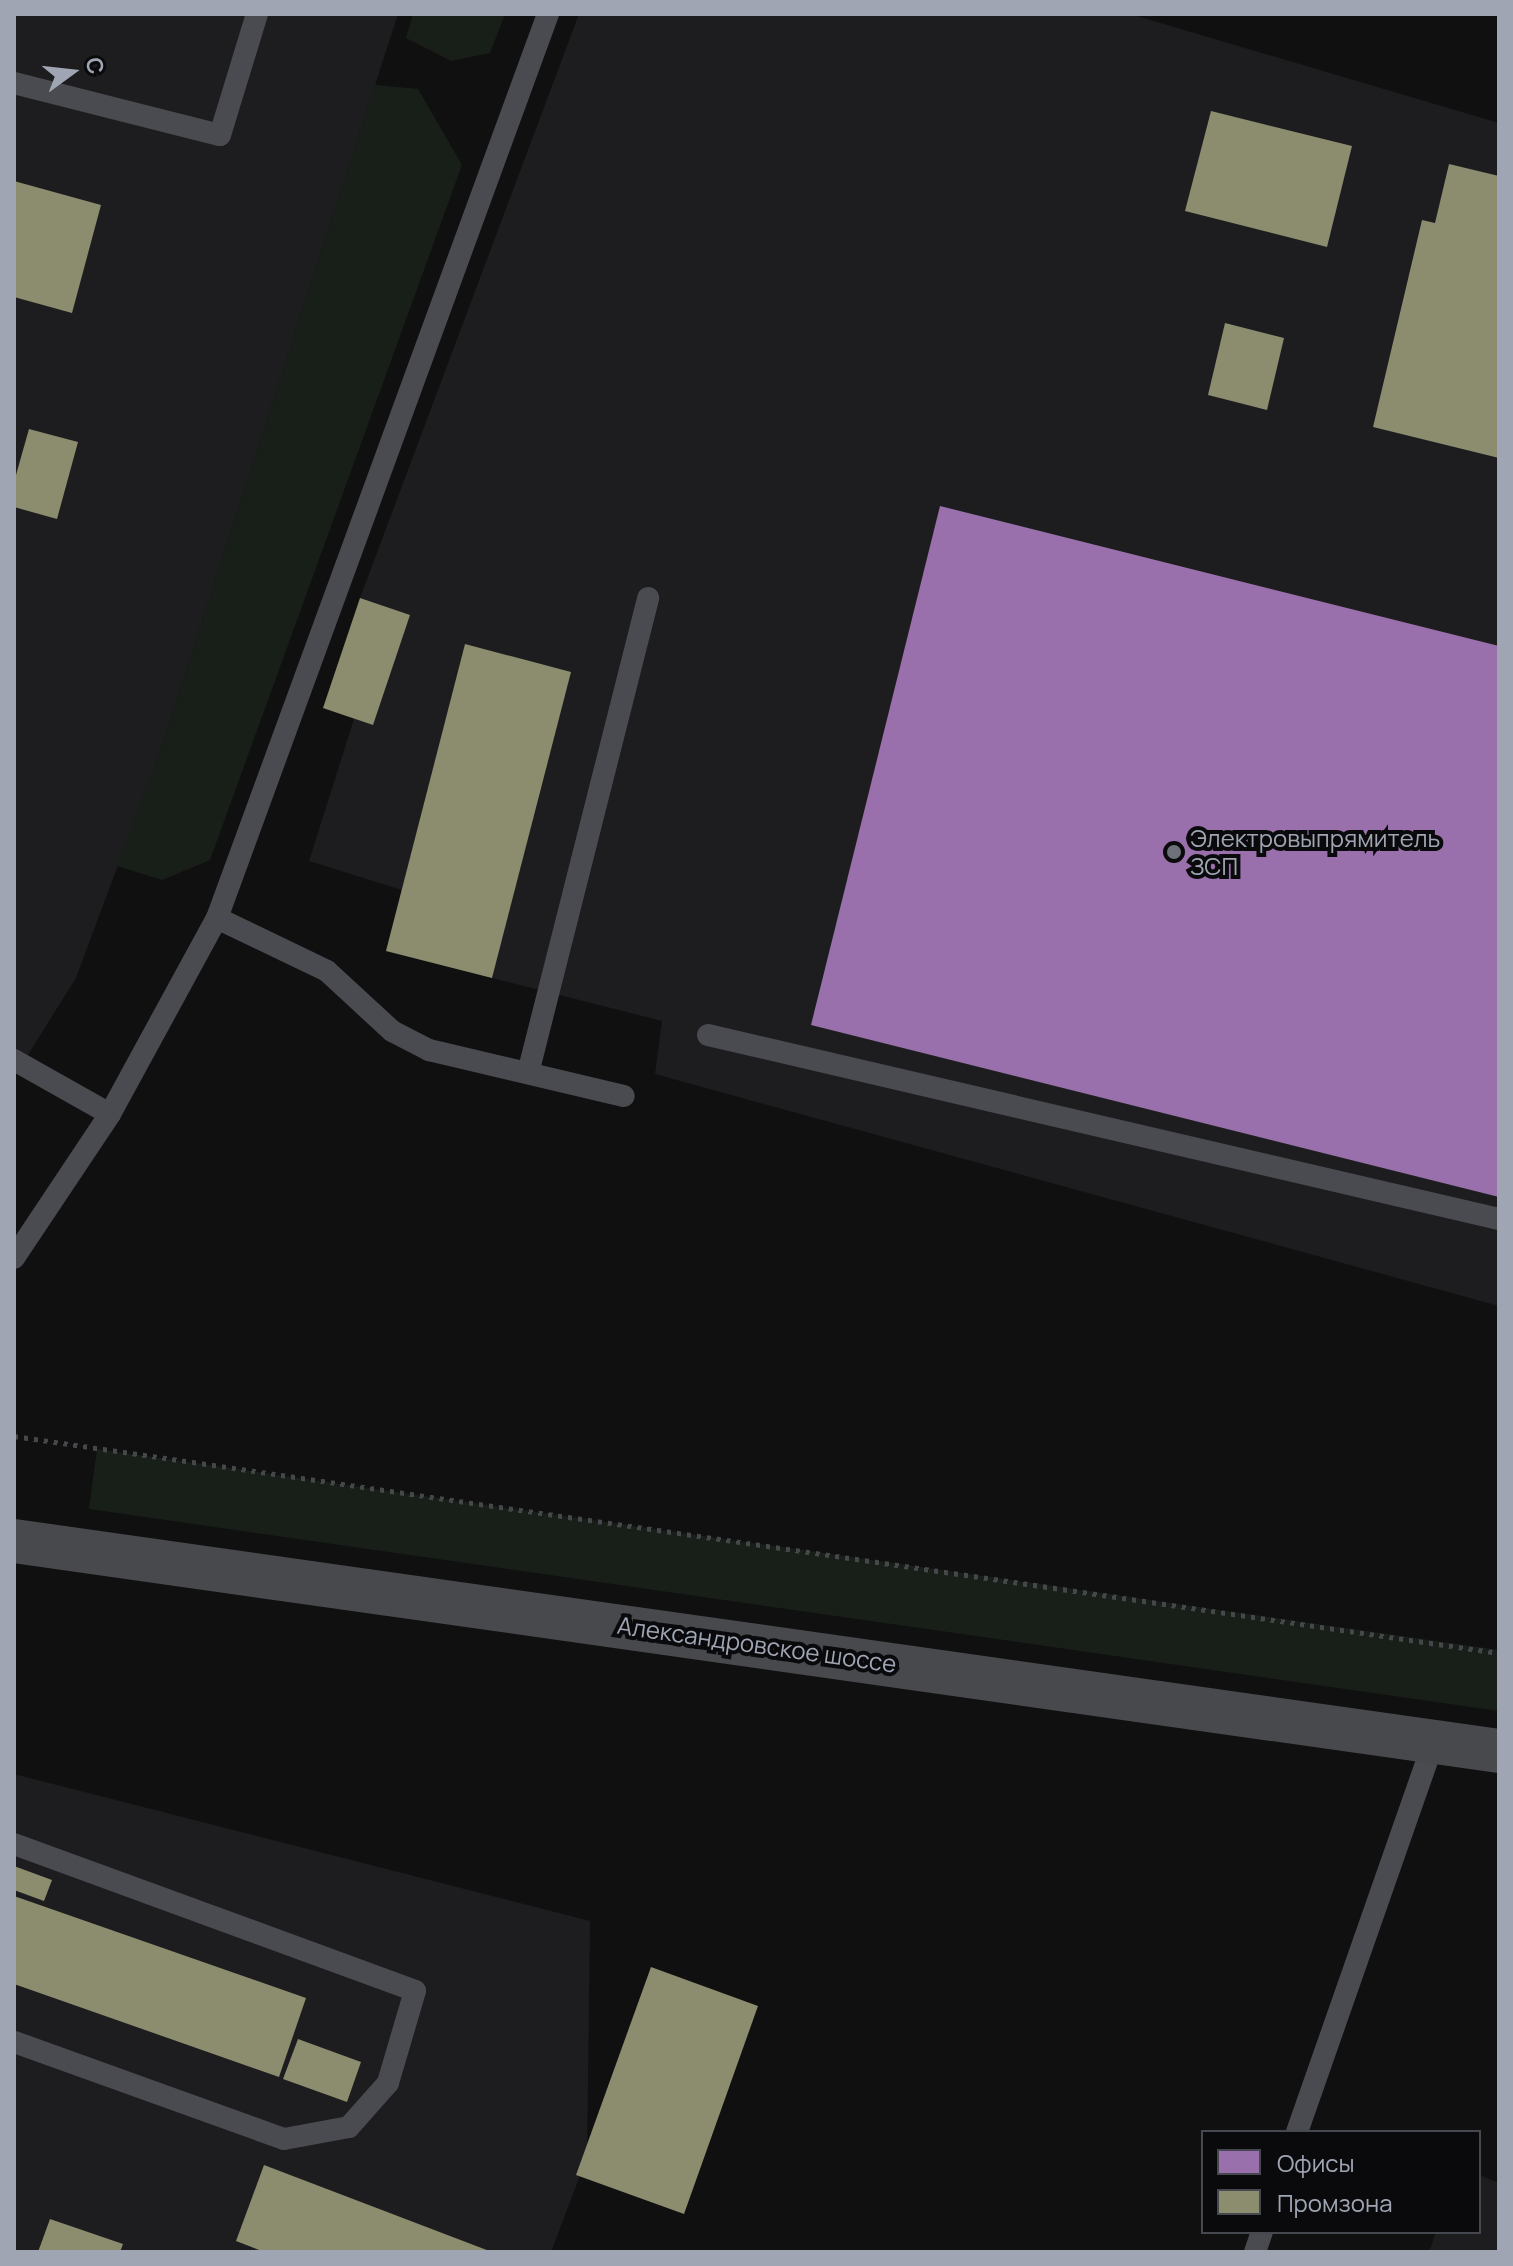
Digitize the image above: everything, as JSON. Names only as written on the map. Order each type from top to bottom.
[{"type":"main road","name":"Александровское шоссе","points":[[14,1541],[1499,1751]]},
{"type":"lane","points":[[14,83],[220,135],[257,14]]},
{"type":"lane","points":[[14,1258],[110,1114],[217,918],[548,14]]},
{"type":"lane","points":[[528,1073],[648,598]]},
{"type":"lane","points":[[217,918],[327,971],[392,1031],[429,1050],[624,1096]]},
{"type":"lane","points":[[708,1035],[1499,1219]]},
{"type":"lane","points":[[14,1060],[110,1114]]},
{"type":"lane","points":[[1298,2130],[1434,1741]]},
{"type":"lane","points":[[14,1844],[415,1991],[388,2083],[349,2127],[284,2139],[14,2042]]},
{"type":"path","points":[[14,1436],[1499,1653]]},
{"type":"shaded area","points":[[14,14],[398,14],[161,749],[76,978],[14,1077]]},
{"type":"shaded area","points":[[413,14],[505,14],[490,53],[451,61],[406,38]]},
{"type":"shaded area","points":[[579,14],[1130,14],[1499,123],[1499,1306],[655,1074],[662,1021],[386,951],[402,890],[309,861],[354,719],[323,708],[360,598]]},
{"type":"shaded area","points":[[375,85],[418,89],[462,165],[210,860],[162,880],[117,866],[161,749]]},
{"type":"shaded area","points":[[97,1449],[1499,1650],[1499,1711],[89,1509]]},
{"type":"shaded area","points":[[14,1774],[590,1921],[587,2157],[551,2252],[14,2252]]},
{"type":"shaded area","points":[[1481,2176],[1499,2183],[1499,2252],[1429,2252],[1435,2234],[1481,2234]]},
{"type":"building: Офисы","points":[[940,506],[1499,646],[1499,1197],[811,1025]]},
{"type":"building: Промзона","points":[[1211,111],[1352,146],[1327,247],[1185,211]]},
{"type":"building: Промзона","points":[[1449,164],[1499,176],[1499,458],[1373,427],[1422,220],[1435,223]]},
{"type":"building: Промзона","points":[[14,181],[101,205],[72,313],[14,297]]},
{"type":"building: Промзона","points":[[1225,323],[1284,338],[1267,410],[1208,395]]},
{"type":"building: Промзона","points":[[29,429],[78,442],[57,519],[14,507],[14,482]]},
{"type":"building: Промзона","points":[[360,598],[410,615],[373,725],[323,708]]},
{"type":"building: Промзона","points":[[465,644],[571,672],[492,978],[386,951]]},
{"type":"building: Промзона","points":[[14,1866],[52,1880],[44,1901],[14,1890]]},
{"type":"building: Промзона","points":[[14,1896],[306,1998],[279,2077],[14,1984]]},
{"type":"building: Промзона","points":[[651,1967],[758,2006],[684,2214],[576,2175]]},
{"type":"building: Промзона","points":[[298,2039],[361,2062],[347,2102],[283,2079]]},
{"type":"building: Промзона","points":[[264,2165],[492,2252],[264,2252],[236,2241]]},
{"type":"building: Промзона","points":[[50,2219],[123,2244],[120,2252],[38,2252]]},
{"type":"place","name":"Электровыпрямитель ЗСП","points":[[1174,852]]}]
